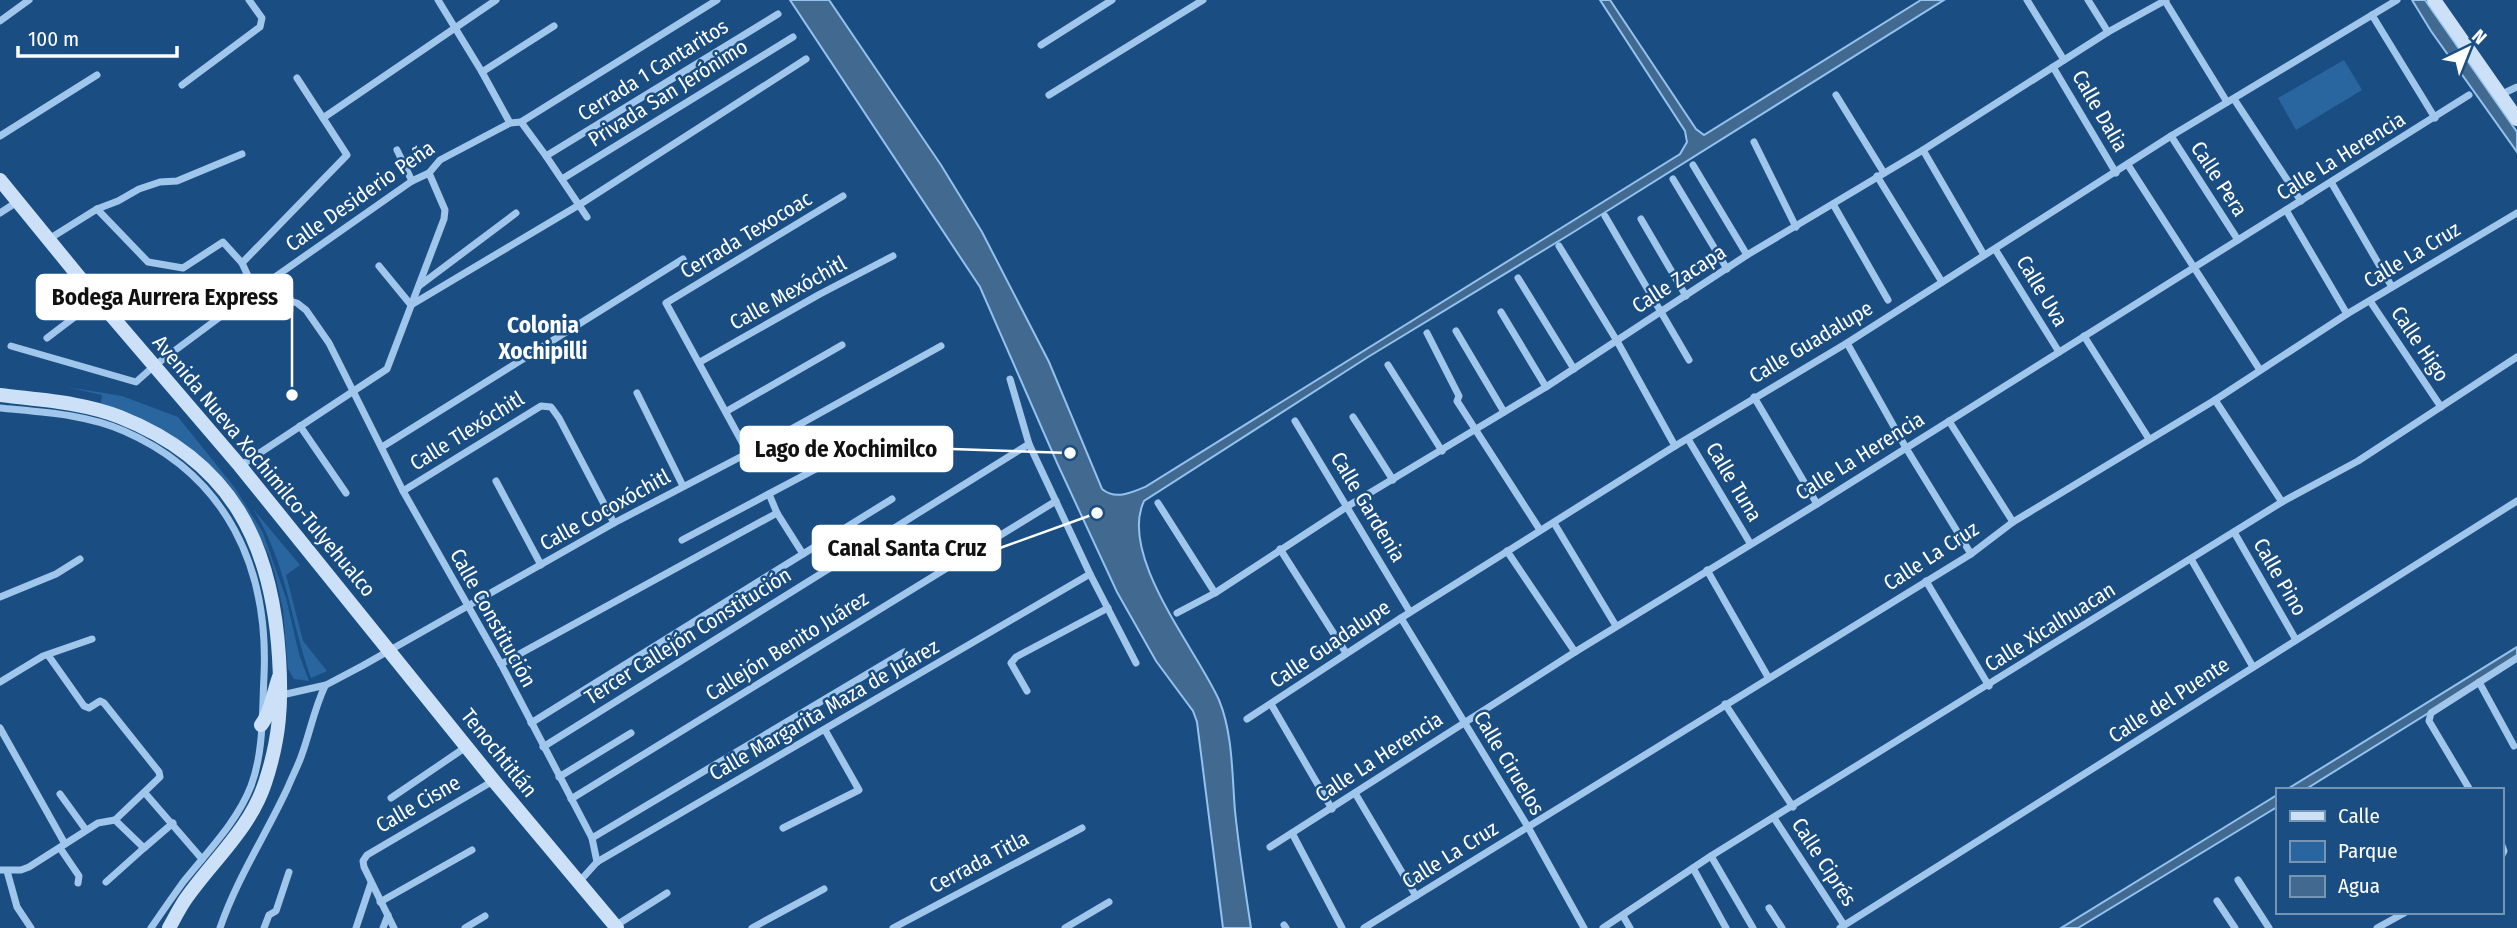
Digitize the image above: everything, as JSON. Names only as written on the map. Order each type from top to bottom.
[{"type":"main road","points":[[2434,0],[2517,119]]},
{"type":"main road","name":"Avenida Nueva Xochimilco-Tulyehualco","points":[[0,180],[240,466],[388,650]]},
{"type":"main road","points":[[0,396],[64,403],[118,416],[164,439],[203,468],[236,507],[262,555],[274,599],[282,695],[275,747],[265,784],[251,817],[184,901],[169,928]]},
{"type":"main road","name":"Tenochtitlán","points":[[388,650],[616,927]]},
{"type":"main road","points":[[261,725],[268,716],[271,696],[280,676]]},
{"type":"street","points":[[0,21],[29,0]]},
{"type":"street","points":[[181,85],[260,27],[262,19],[249,0]]},
{"type":"street","points":[[438,0],[510,122],[521,122],[717,0]]},
{"type":"street","points":[[323,118],[496,0]]},
{"type":"street","points":[[1041,45],[1112,0]]},
{"type":"street","points":[[1049,95],[1203,0]]},
{"type":"street","points":[[2027,0],[2063,60]]},
{"type":"street","points":[[2088,0],[2108,32]]},
{"type":"street","points":[[2165,0],[2230,100],[2301,201]]},
{"type":"street","name":"Calle Zacapa","points":[[1177,613],[1215,593],[1348,506],[1546,387],[1747,255],[1923,150],[2108,32],[2165,0]]},
{"type":"street","name":"Calle Guadalupe","points":[[1247,719],[1540,530],[1754,397],[1847,343],[2171,136],[2397,0]]},
{"type":"street","name":"Cerrada 1 Cantaritos","points":[[546,156],[778,14]]},
{"type":"street","points":[[2372,15],[2435,118]]},
{"type":"street","points":[[482,72],[554,26]]},
{"type":"street","name":"Privada San Jerónimo","points":[[562,179],[793,37]]},
{"type":"street","points":[[411,305],[579,205],[806,59]]},
{"type":"street","name":"Calle Dalia","points":[[2053,67],[2116,173]]},
{"type":"street","points":[[0,136],[97,75]]},
{"type":"street","points":[[242,263],[347,155],[297,78]]},
{"type":"street","points":[[2500,95],[2517,87]]},
{"type":"street","points":[[1836,95],[1942,282]]},
{"type":"street","name":"Calle La Herencia","points":[[1270,847],[1574,652],[1906,448],[2469,95]]},
{"type":"street","name":"Calle Desiderio Peña","points":[[11,346],[136,383],[154,366],[255,291],[412,181],[429,173],[440,160],[510,122]]},
{"type":"street","points":[[521,122],[587,217]]},
{"type":"street","name":"Calle Pera","points":[[2171,136],[2238,240]]},
{"type":"street","points":[[1754,142],[1796,227]]},
{"type":"street","points":[[397,150],[412,181]]},
{"type":"street","points":[[1923,150],[1984,255]]},
{"type":"street","points":[[48,239],[97,209],[139,189],[160,182],[177,181],[242,154]]},
{"type":"street","points":[[1693,165],[1747,255]]},
{"type":"street","points":[[2128,165],[2260,370]]},
{"type":"street","points":[[240,466],[387,369],[444,219],[445,210],[429,173]]},
{"type":"street","points":[[1673,179],[1727,269]]},
{"type":"street","points":[[2331,183],[2392,288]]},
{"type":"street","name":"Cerrada Texocoac","points":[[700,362],[666,303],[843,196]]},
{"type":"street","points":[[0,213],[17,202]]},
{"type":"street","points":[[1833,204],[1888,300]]},
{"type":"street","points":[[97,209],[148,262],[183,268],[223,242],[242,263],[255,291]]},
{"type":"street","points":[[2286,210],[2347,314]]},
{"type":"street","points":[[419,286],[516,213]]},
{"type":"street","name":"Calle La Cruz","points":[[1369,927],[1768,677],[1971,554],[2013,522],[2214,400],[2347,314],[2517,213]]},
{"type":"street","points":[[1605,216],[1689,360]]},
{"type":"street","points":[[1641,219],[1686,296]]},
{"type":"street","points":[[1559,246],[1675,446]]},
{"type":"street","name":"Calle Uva","points":[[1995,248],[2059,352]]},
{"type":"street","name":"Calle Mexóchitl","points":[[700,362],[893,257]]},
{"type":"street","points":[[382,447],[683,260]]},
{"type":"street","points":[[379,266],[411,305]]},
{"type":"street","points":[[1518,278],[1574,369]]},
{"type":"street","name":"Calle Constitución","points":[[255,291],[297,303],[306,310],[328,343],[403,491],[500,664],[592,838],[597,862]]},
{"type":"street","points":[[47,338],[98,300]]},
{"type":"street","name":"Calle Higo","points":[[2370,301],[2441,407]]},
{"type":"street","points":[[1501,312],[1546,387]]},
{"type":"street","points":[[1456,331],[1504,412]]},
{"type":"street","points":[[1427,333],[1459,396],[1457,401],[1540,530]]},
{"type":"street","points":[[2084,337],[2149,439]]},
{"type":"street","points":[[1847,343],[1906,448],[1971,554]]},
{"type":"street","points":[[727,411],[842,345]]},
{"type":"street","name":"Calle Cocoxóchitl","points":[[282,695],[326,685],[614,523],[748,453],[941,346]]},
{"type":"street","name":"Calle Xicalhuacan","points":[[1603,928],[1711,856],[2234,532],[2358,461],[2517,357]]},
{"type":"street","points":[[700,362],[748,453]]},
{"type":"street","points":[[1388,365],[1442,451]]},
{"type":"street","points":[[1010,379],[1029,444],[1090,574],[1136,663]]},
{"type":"street","points":[[637,393],[683,486]]},
{"type":"street","points":[[1754,397],[1817,503]]},
{"type":"street","points":[[2214,400],[2283,502]]},
{"type":"street","name":"Calle Tlexóchitl","points":[[403,491],[541,406],[551,407],[614,523]]},
{"type":"street","points":[[0,408],[93,421],[123,431],[149,444],[178,464],[204,488],[231,523],[244,546],[253,571],[262,617],[264,665],[260,752],[251,786],[233,820],[151,928]]},
{"type":"street","points":[[1353,417],[1393,480]]},
{"type":"street","name":"Calle Gardenia","points":[[1295,421],[1410,612]]},
{"type":"street","points":[[1949,421],[2013,522]]},
{"type":"street","points":[[300,426],[346,493]]},
{"type":"street","name":"Calle Tuna","points":[[1688,439],[1750,542]]},
{"type":"street","name":"Tercer Callejón Constitución","points":[[543,747],[1029,444]]},
{"type":"street","points":[[682,540],[831,461]]},
{"type":"street","points":[[496,481],[541,565]]},
{"type":"street","points":[[769,494],[803,554]]},
{"type":"street","points":[[531,723],[892,499]]},
{"type":"street","name":"Calle del Puente","points":[[1842,927],[2517,500]]},
{"type":"street","name":"Callejón Benito Juárez","points":[[571,799],[1056,501]]},
{"type":"street","points":[[1158,503],[1215,593]]},
{"type":"street","points":[[500,664],[778,513]]},
{"type":"street","points":[[1553,523],[1616,626]]},
{"type":"street","name":"Calle Pino","points":[[2234,532],[2296,640]]},
{"type":"street","points":[[1280,549],[1346,653]]},
{"type":"street","points":[[1507,551],[1574,652]]},
{"type":"street","points":[[0,597],[56,574],[80,559]]},
{"type":"street","points":[[2191,559],[2253,667]]},
{"type":"street","points":[[1707,570],[1768,677]]},
{"type":"street","name":"Calle Margarita Maza de Juárez","points":[[579,882],[597,862],[1090,574]]},
{"type":"street","points":[[1926,581],[1989,685]]},
{"type":"street","points":[[1027,691],[1011,663],[1016,657],[1108,608]]},
{"type":"street","name":"Calle Ciruelos","points":[[1401,618],[1528,827],[1584,928]]},
{"type":"street","points":[[0,681],[43,656],[92,639]]},
{"type":"street","points":[[592,838],[904,652]]},
{"type":"street","points":[[31,928],[17,907],[4,870],[29,867],[98,823],[116,820],[160,777],[159,772],[104,703],[100,701],[89,708],[84,706],[48,655]]},
{"type":"street","points":[[2469,788],[2429,721],[2431,713],[2517,658]]},
{"type":"street","points":[[2479,682],[2514,746]]},
{"type":"street","points":[[220,928],[228,905],[251,857],[271,824],[301,757],[316,704],[326,685]]},
{"type":"street","points":[[1271,704],[1332,809]]},
{"type":"street","points":[[1725,704],[1793,807]]},
{"type":"street","points":[[0,728],[79,876],[78,883]]},
{"type":"street","points":[[783,828],[859,790],[825,730]]},
{"type":"street","points":[[559,777],[631,733]]},
{"type":"street","points":[[391,798],[467,746]]},
{"type":"street","name":"Calle Cisne","points":[[371,882],[363,861],[367,855],[494,781]]},
{"type":"street","points":[[145,793],[202,859]]},
{"type":"street","points":[[1355,793],[1416,896]]},
{"type":"street","points":[[60,794],[86,830]]},
{"type":"street","name":"Calle Ciprés","points":[[1774,818],[1842,927]]},
{"type":"street","points":[[116,820],[144,848]]},
{"type":"street","points":[[106,882],[173,823]]},
{"type":"street","name":"Cerrada Titla","points":[[893,928],[1082,828]]},
{"type":"street","points":[[1292,834],[1342,928]]},
{"type":"street","points":[[380,902],[472,850]]},
{"type":"street","points":[[1711,856],[1753,928]]},
{"type":"street","points":[[1693,868],[1726,928]]},
{"type":"street","points":[[264,928],[269,915],[276,911],[289,873]]},
{"type":"street","points":[[2238,880],[2269,928]]},
{"type":"street","points":[[371,882],[394,928]]},
{"type":"street","points":[[356,928],[371,882]]},
{"type":"street","points":[[752,928],[824,889]]},
{"type":"street","points":[[616,927],[667,893]]},
{"type":"street","points":[[2217,901],[2235,928]]},
{"type":"street","points":[[1065,928],[1110,902]]},
{"type":"street","points":[[1769,908],[1782,928]]},
{"type":"street","points":[[2377,928],[2402,914]]},
{"type":"street","points":[[383,928],[388,915]]},
{"type":"street","points":[[465,928],[485,916]]},
{"type":"street","points":[[1623,916],[1630,928]]},
{"type":"green space","points":[[2344,60],[2362,90],[2296,130],[2278,98]]},
{"type":"green space","points":[[67,387],[122,396],[178,417],[235,488],[263,533],[286,598],[299,654],[309,681],[294,679],[288,669],[283,609],[275,574],[269,555],[247,513],[176,439],[133,415],[101,403],[102,395]]},
{"type":"green space","points":[[253,509],[300,565],[286,575],[303,641],[327,671],[311,678],[281,571]]},
{"type":"water","points":[[790,0],[829,0],[941,165],[982,232],[1049,362],[1102,489],[1118,495],[1145,487],[1680,154],[1687,142],[1685,131],[1600,0],[1610,0],[1696,129],[1704,135],[1921,0],[1944,0],[1368,357],[1144,501],[1139,523],[1142,548],[1151,575],[1163,602],[1219,700],[1227,727],[1251,928],[1223,928],[1197,722],[1193,711],[1156,661],[1117,592],[980,287]]},
{"type":"water","points":[[2412,0],[2425,0],[2517,132],[2517,152],[2431,31]]},
{"type":"water","points":[[2517,647],[2517,658],[2308,788],[2289,788]]},
{"type":"water","points":[[2276,796],[2276,808],[2078,928],[2061,928]]},
{"type":"place","name":"Bodega Aurrera Express","points":[[292,395]]},
{"type":"place","name":"Lago de Xochimilco","points":[[1070,453]]},
{"type":"place","name":"Canal Santa Cruz","points":[[1097,513]]},
{"type":"district","name":"Colonia Xochipilli","points":[[543,338]]}]
